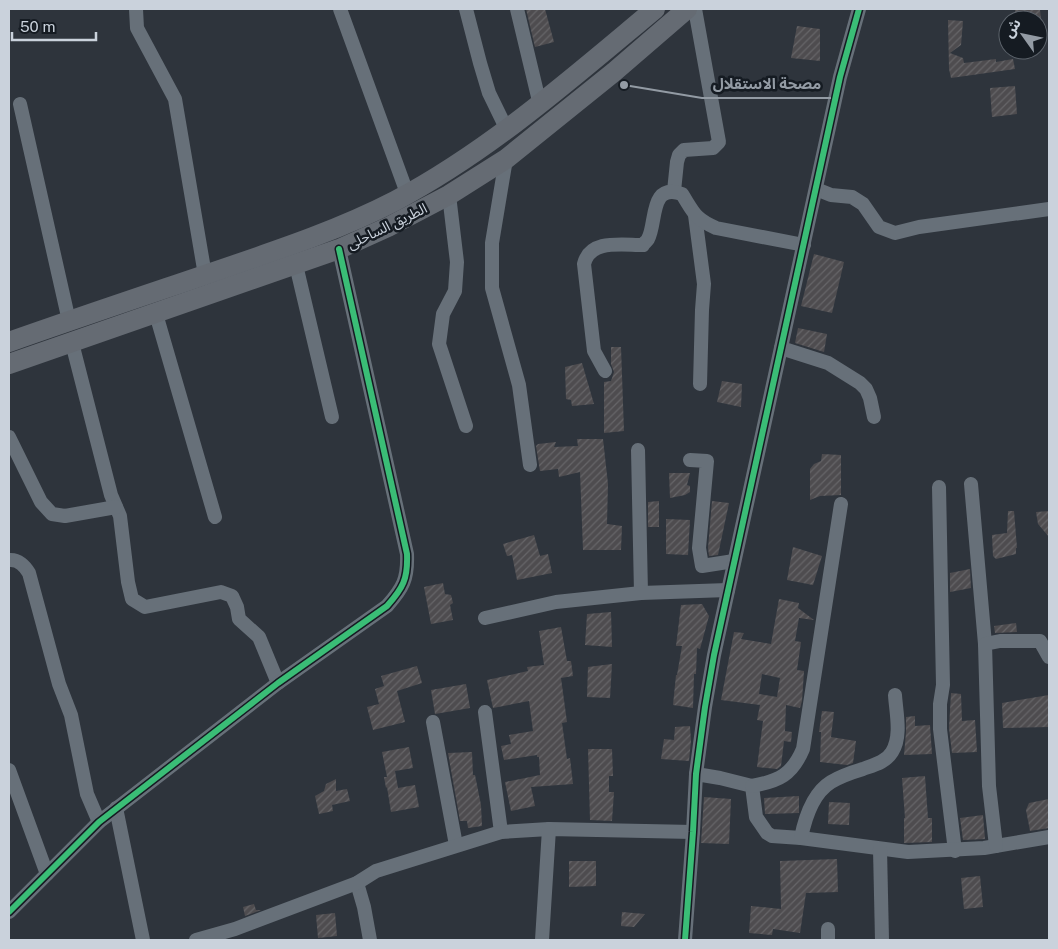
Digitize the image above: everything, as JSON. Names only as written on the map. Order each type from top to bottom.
[{"type":"highway","name":"الطريق الساحلى","points":[[9,342],[266,254],[332,229],[407,193],[457,165],[507,130],[540,105],[655,9]]},
{"type":"highway","name":"الطريق الساحلى","points":[[9,364],[296,265],[339,249],[388,227],[449,195],[506,159],[614,72],[687,9]]},
{"type":"street","points":[[136,9],[137,28],[176,99],[205,275]]},
{"type":"street","points":[[340,9],[407,193]]},
{"type":"street","points":[[466,9],[489,93],[507,130]]},
{"type":"street","points":[[517,9],[540,105]]},
{"type":"street","points":[[674,191],[679,155],[684,150],[713,148],[719,142],[695,9]]},
{"type":"street","points":[[685,940],[696,774],[706,698],[734,561],[840,77],[859,9]]},
{"type":"street","points":[[20,104],[69,321]]},
{"type":"street","points":[[506,159],[492,243],[492,288],[519,385],[530,465]]},
{"type":"street","points":[[816,189],[831,195],[852,198],[863,204],[879,227],[895,233],[1049,210]]},
{"type":"street","points":[[605,371],[595,356],[594,351],[584,264],[585,258],[589,251],[599,246],[642,245],[648,238],[658,201],[662,195],[674,191],[682,194],[695,215],[703,222],[716,228],[804,245]]},
{"type":"street","points":[[449,195],[457,262],[455,291],[443,314],[439,344],[466,426]]},
{"type":"street","points":[[695,215],[704,284],[700,384]]},
{"type":"street","points":[[9,912],[99,822],[116,808],[278,683],[388,606],[400,592],[408,571],[407,554],[339,249]]},
{"type":"street","points":[[296,265],[332,417]]},
{"type":"street","points":[[156,314],[215,517]]},
{"type":"street","points":[[72,343],[111,495],[120,516],[128,582],[132,599],[144,607],[221,592],[232,596],[237,607],[239,619],[260,637],[278,683]]},
{"type":"street","points":[[781,348],[828,363],[860,383],[866,389],[870,398],[874,417]]},
{"type":"street","points":[[9,437],[41,502],[52,514],[65,516],[116,506]]},
{"type":"street","points":[[638,450],[640,593]]},
{"type":"street","points":[[690,460],[707,461],[699,548],[702,566],[734,561]]},
{"type":"street","points":[[971,484],[985,644],[989,786],[996,846]]},
{"type":"street","points":[[939,487],[943,685],[940,704],[940,729],[955,851]]},
{"type":"street","points":[[696,774],[752,786],[771,783],[791,771],[798,761],[803,750],[841,504]]},
{"type":"street","points":[[9,560],[24,565],[30,573],[59,684],[71,715],[87,794],[99,822]]},
{"type":"street","points":[[485,618],[556,602],[640,593],[728,590]]},
{"type":"street","points":[[985,644],[1000,641],[1040,641],[1049,657]]},
{"type":"street","points":[[801,838],[805,820],[822,788],[832,781],[878,764],[888,757],[893,750],[898,731],[895,694]]},
{"type":"street","points":[[485,712],[501,832]]},
{"type":"street","points":[[433,722],[456,845]]},
{"type":"street","points":[[9,770],[47,874]]},
{"type":"street","points":[[752,786],[756,817],[767,833],[772,836],[908,852],[955,851],[1049,837]]},
{"type":"street","points":[[116,808],[143,940]]},
{"type":"street","points":[[196,940],[236,935],[357,883],[376,871],[501,832],[548,829],[693,832]]},
{"type":"street","points":[[542,940],[548,829]]},
{"type":"street","points":[[880,849],[882,940]]},
{"type":"street","points":[[357,883],[370,940]]},
{"type":"building","points":[[526,9],[545,9],[554,42],[535,47]]},
{"type":"building","points":[[1015,9],[1040,10],[1015,10]]},
{"type":"building","points":[[948,20],[963,21],[961,45],[950,53],[963,58],[964,63],[996,59],[996,62],[1013,60],[1015,69],[951,78],[949,69]]},
{"type":"building","points":[[797,26],[820,29],[820,61],[791,58]]},
{"type":"building","points":[[1015,86],[1017,114],[992,117],[990,88]]},
{"type":"building","points":[[814,254],[844,262],[832,313],[801,306]]},
{"type":"building","points":[[798,328],[827,334],[824,352],[795,343]]},
{"type":"building","points":[[611,347],[621,347],[624,431],[604,433],[604,382],[611,381],[614,372],[611,364]]},
{"type":"building","points":[[582,363],[594,404],[572,406],[571,400],[566,399],[565,367]]},
{"type":"building","points":[[722,381],[742,384],[741,407],[717,402]]},
{"type":"building","points":[[577,439],[603,439],[608,484],[607,524],[622,526],[621,550],[583,550],[580,472],[559,477],[558,469],[540,471],[536,446],[538,444],[556,442],[554,447],[578,446]]},
{"type":"building","points":[[822,454],[841,455],[841,495],[820,496],[810,500],[810,469],[814,464],[821,461]]},
{"type":"building","points":[[669,473],[690,473],[687,485],[690,486],[690,492],[670,498]]},
{"type":"building","points":[[659,501],[659,527],[648,527],[648,502]]},
{"type":"building","points":[[712,501],[729,503],[718,555],[709,556],[708,548]]},
{"type":"building","points":[[1008,511],[1014,511],[1016,554],[996,559],[993,556],[992,535],[1007,533]]},
{"type":"building","points":[[1049,511],[1049,537],[1038,524],[1036,512]]},
{"type":"building","points":[[666,519],[690,520],[688,555],[666,554]]},
{"type":"building","points":[[534,535],[540,556],[548,554],[552,573],[517,580],[512,555],[507,556],[503,544]]},
{"type":"building","points":[[793,547],[822,556],[813,585],[787,580]]},
{"type":"building","points":[[970,569],[971,588],[950,592],[950,573]]},
{"type":"building","points":[[443,583],[445,594],[451,595],[453,603],[450,605],[453,620],[431,624],[424,587]]},
{"type":"building","points":[[779,599],[799,603],[798,608],[814,620],[799,618],[795,641],[801,642],[797,670],[804,671],[802,701],[800,708],[786,705],[785,731],[792,732],[791,742],[784,741],[781,766],[777,769],[757,767],[763,721],[757,720],[760,705],[721,700],[734,632],[744,633],[741,639],[771,644]],"holes":[[[762,674],[780,678],[777,697],[759,694]]]},
{"type":"building","points":[[702,604],[709,616],[700,649],[697,648],[693,708],[673,705],[676,675],[682,646],[676,646],[681,605]]},
{"type":"building","points":[[611,612],[612,647],[585,645],[587,614]]},
{"type":"building","points":[[1016,623],[1017,632],[995,633],[994,626]]},
{"type":"building","points":[[561,627],[567,661],[571,661],[573,676],[561,678],[567,722],[562,723],[567,759],[570,758],[573,784],[531,787],[535,806],[511,811],[505,782],[540,775],[539,757],[537,755],[504,760],[501,746],[511,744],[509,735],[533,731],[529,701],[493,708],[487,680],[528,671],[527,667],[544,665],[539,631]]},
{"type":"building","points":[[612,664],[610,698],[587,697],[588,667]]},
{"type":"building","points":[[417,666],[422,683],[397,691],[405,722],[373,730],[367,707],[379,704],[375,689],[384,686],[381,676]]},
{"type":"building","points":[[466,684],[470,708],[435,714],[431,690]]},
{"type":"building","points":[[951,693],[961,694],[962,721],[975,720],[977,752],[952,753],[949,728]]},
{"type":"building","points":[[1049,695],[1049,727],[1003,728],[1002,703]]},
{"type":"building","points":[[822,711],[834,712],[831,737],[856,741],[853,763],[847,765],[820,762],[821,732],[819,732]]},
{"type":"building","points":[[915,716],[915,726],[930,725],[932,754],[904,755],[906,717]]},
{"type":"building","points":[[690,726],[689,761],[661,759],[664,739],[674,740],[675,727]]},
{"type":"building","points":[[409,747],[413,768],[395,771],[398,788],[415,785],[419,807],[391,812],[384,777],[387,777],[382,752]]},
{"type":"building","points":[[588,749],[612,749],[613,776],[609,776],[609,792],[614,792],[612,821],[590,820]]},
{"type":"building","points":[[472,752],[473,775],[475,775],[481,805],[482,826],[468,828],[467,821],[460,821],[448,753]]},
{"type":"building","points":[[925,776],[928,818],[932,818],[932,842],[904,843],[905,818],[902,778]]},
{"type":"building","points":[[336,779],[336,791],[347,789],[350,801],[332,805],[333,811],[319,814],[315,796],[324,791],[326,784]]},
{"type":"building","points":[[799,796],[799,813],[765,814],[764,798]]},
{"type":"building","points":[[704,797],[731,799],[729,844],[701,843]]},
{"type":"building","points":[[1049,799],[1049,828],[1030,831],[1026,810],[1029,803]]},
{"type":"building","points":[[829,802],[850,803],[849,825],[828,824]]},
{"type":"building","points":[[983,815],[985,839],[963,840],[960,818]]},
{"type":"building","points":[[837,859],[838,892],[806,893],[800,933],[773,929],[772,935],[749,933],[751,906],[781,909],[780,861]]},
{"type":"building","points":[[569,861],[596,861],[596,886],[569,887]]},
{"type":"building","points":[[980,876],[983,907],[964,909],[961,878]]},
{"type":"building","points":[[254,904],[256,910],[261,910],[245,916],[243,907]]},
{"type":"building","points":[[622,912],[645,914],[634,927],[621,926]]},
{"type":"building","points":[[335,913],[337,936],[318,938],[316,915]]},
{"type":"cycle path","points":[[685,940],[696,774],[714,655],[840,77],[859,9]]},
{"type":"cycle path","points":[[9,912],[99,822],[278,683],[387,606],[401,588],[407,570],[407,554],[339,249]]},
{"type":"place","name":"مصحة الاستقلال","points":[[624,85]]}]
